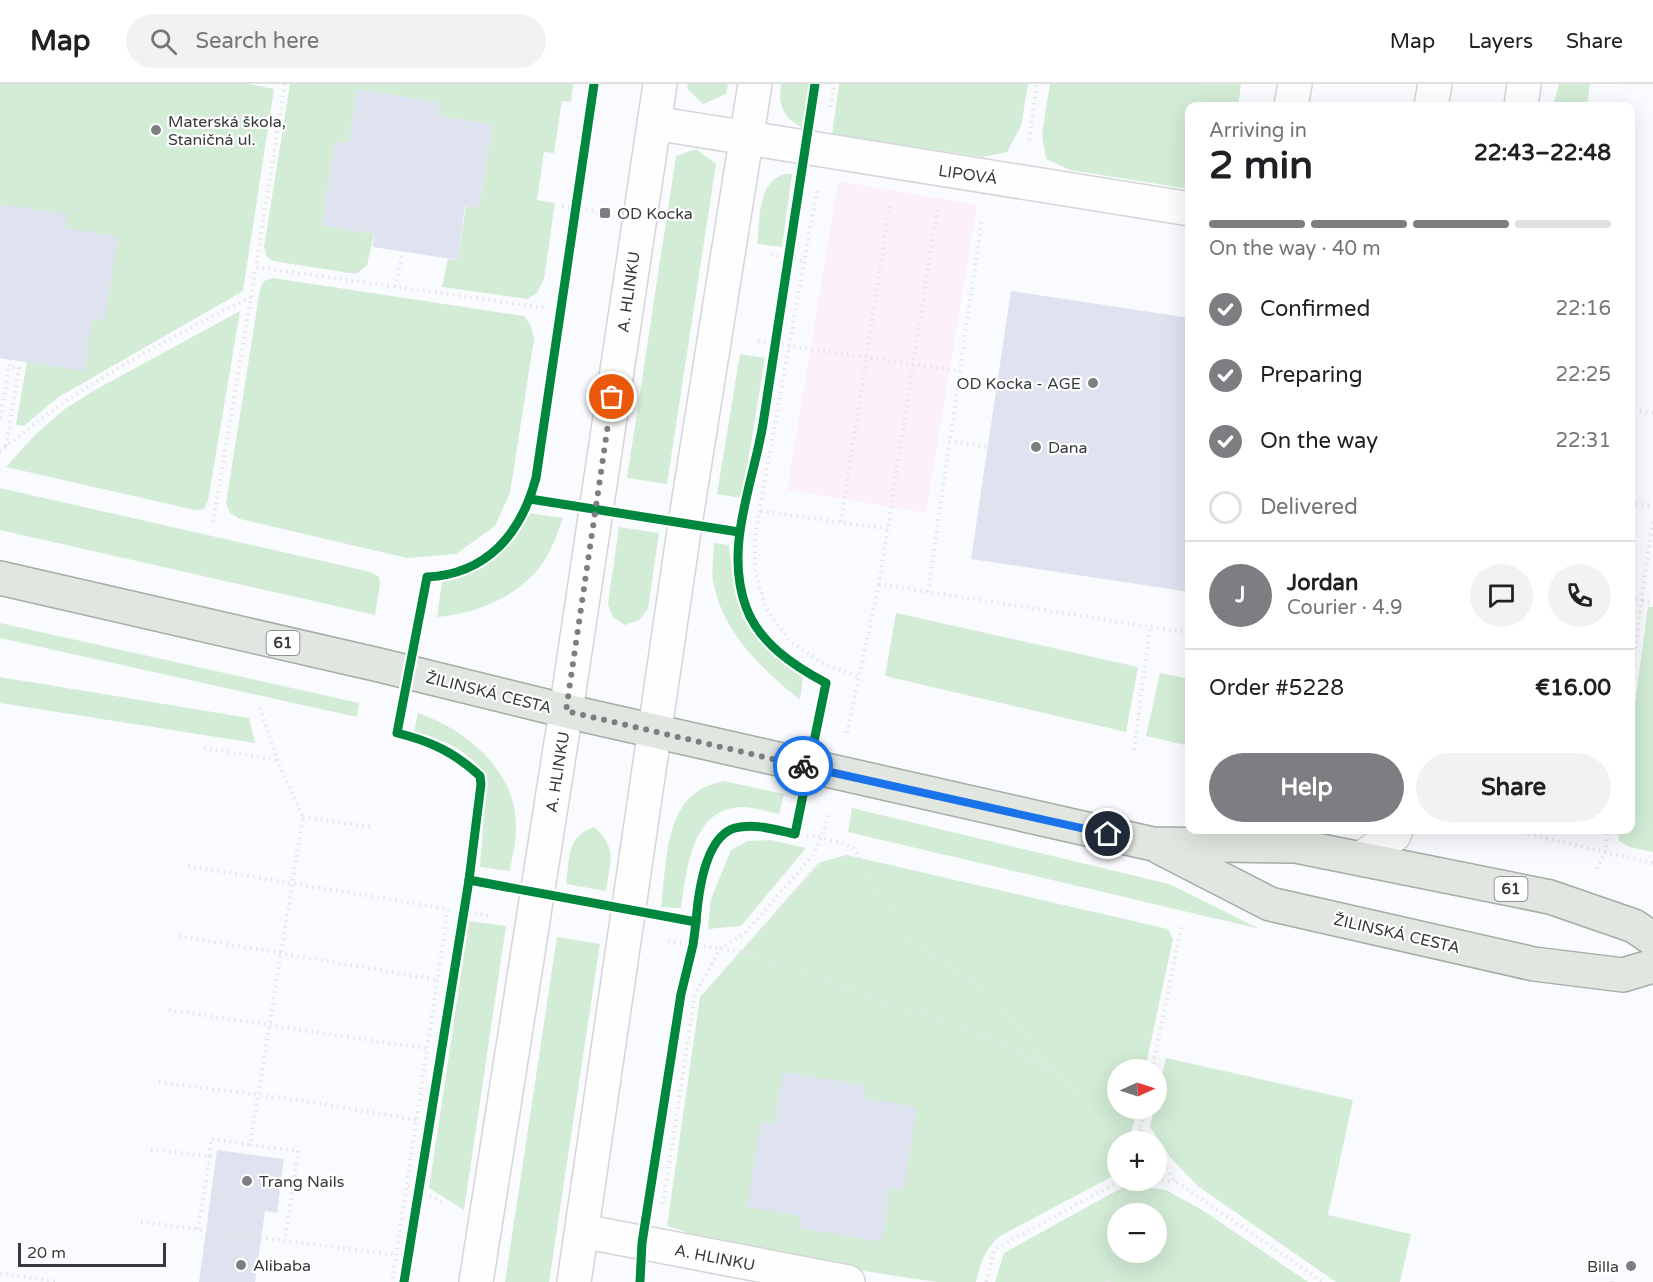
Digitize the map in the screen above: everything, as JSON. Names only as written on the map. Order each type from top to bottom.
[{"type":"main road","name":"ŽILINSKÁ CESTA","points":[[0,578],[379,665],[656,732],[1153,844],[1296,846],[1550,897],[1634,926],[1653,939]]},
{"type":"main road","name":"ŽILINSKÁ CESTA","points":[[1153,844],[1270,904],[1534,964],[1623,975],[1653,966]]},
{"type":"street","name":"A. HLINKU","points":[[476,1282],[566,711],[660,84]]},
{"type":"street","points":[[574,1282],[685,524],[755,84]]},
{"type":"street","points":[[1292,102],[1295,84]]},
{"type":"street","points":[[1432,102],[1435,84]]},
{"type":"street","points":[[1522,102],[1524,84]]},
{"type":"street","name":"LIPOVÁ","points":[[654,123],[1185,208]]},
{"type":"street","points":[[1362,858],[1394,834]]},
{"type":"street","name":"A. HLINKU","points":[[582,1231],[848,1282]]},
{"type":"path","points":[[213,522],[285,84]]},
{"type":"path","points":[[834,84],[825,152],[755,535],[755,572],[766,609],[791,642],[822,663],[860,677]]},
{"type":"path","points":[[1022,182],[1037,84]]},
{"type":"path","points":[[842,522],[896,163]]},
{"type":"path","points":[[850,723],[879,584],[944,171]]},
{"type":"path","points":[[928,592],[989,177]]},
{"type":"path","points":[[574,221],[577,198]]},
{"type":"path","points":[[786,269],[790,247]]},
{"type":"path","points":[[394,287],[403,252]]},
{"type":"path","points":[[256,267],[547,308]]},
{"type":"path","points":[[0,452],[59,404],[251,297]]},
{"type":"path","points":[[773,355],[777,333]]},
{"type":"path","points":[[788,346],[959,371]]},
{"type":"path","points":[[0,418],[10,359]]},
{"type":"path","points":[[6,446],[19,368],[9,367]]},
{"type":"path","points":[[1640,411],[1653,413]]},
{"type":"path","points":[[949,441],[987,447]]},
{"type":"path","points":[[1635,504],[1653,506]]},
{"type":"path","points":[[761,510],[888,529]]},
{"type":"path","points":[[1635,649],[1653,518]]},
{"type":"path","points":[[879,584],[1185,632]]},
{"type":"path","points":[[1635,599],[1653,602]]},
{"type":"path","points":[[1134,750],[1150,627]]},
{"type":"path","points":[[250,1144],[303,817],[277,760],[260,708]]},
{"type":"path","points":[[204,748],[277,760]]},
{"type":"path","points":[[809,767],[790,833],[822,837],[853,847],[906,936],[992,996],[1057,1075]]},
{"type":"path","points":[[303,817],[372,827]]},
{"type":"path","points":[[656,1245],[695,994],[721,948],[745,933],[813,855],[822,837],[825,824]]},
{"type":"path","points":[[1528,834],[1653,862]]},
{"type":"path","points":[[1596,871],[1605,852],[1607,834]]},
{"type":"path","points":[[742,952],[820,862]]},
{"type":"path","points":[[188,866],[448,909],[429,1048],[392,1282]]},
{"type":"path","points":[[461,922],[465,901]]},
{"type":"path","points":[[1154,1059],[1182,924]]},
{"type":"path","points":[[692,950],[694,933]]},
{"type":"path","points":[[179,936],[438,980]]},
{"type":"path","points":[[665,941],[692,950],[721,948],[742,952],[997,1041],[1066,1079],[1108,1131]]},
{"type":"path","points":[[169,1010],[429,1048]]},
{"type":"path","points":[[159,1082],[418,1120]]},
{"type":"path","points":[[1140,1129],[1142,1119]]},
{"type":"path","points":[[198,1229],[211,1139],[298,1151],[285,1240]]},
{"type":"path","points":[[151,1150],[210,1156]]},
{"type":"path","points":[[1167,1169],[1175,1181],[1323,1282]]},
{"type":"path","points":[[417,1202],[421,1178]]},
{"type":"path","points":[[1167,1181],[1175,1181]]},
{"type":"path","points":[[986,1282],[994,1250],[1107,1189]]},
{"type":"path","points":[[141,1222],[397,1255]]},
{"type":"path","points":[[1108,1282],[1111,1263]]},
{"type":"path","points":[[0,1273],[57,1282]]},
{"type":"shaded area","points":[[838,181],[977,205],[926,513],[787,490]]},
{"type":"green space","points":[[0,84],[249,84],[274,89],[243,291],[57,398],[24,426],[16,425],[27,362],[0,357]]},
{"type":"green space","points":[[290,84],[573,84],[571,102],[562,101],[554,153],[544,152],[537,200],[555,203],[544,279],[537,293],[527,299],[442,287],[448,259],[458,260],[466,206],[479,208],[492,124],[438,116],[440,103],[357,89],[349,143],[335,141],[322,225],[374,234],[367,265],[356,274],[273,261],[267,257],[264,247]]},
{"type":"green space","points":[[688,84],[728,84],[726,94],[703,104],[687,88]]},
{"type":"green space","points":[[781,84],[810,84],[803,128],[791,120],[783,110],[780,99]]},
{"type":"green space","points":[[839,84],[1028,84],[1021,126],[1007,152],[983,157],[832,134]]},
{"type":"green space","points":[[1050,84],[1241,84],[1239,102],[1185,102],[1185,188],[1070,170],[1046,159],[1042,134]]},
{"type":"green space","points":[[1559,84],[1590,84],[1588,102],[1554,102]]},
{"type":"green space","points":[[696,149],[716,164],[667,484],[627,478],[676,156]]},
{"type":"green space","points":[[784,174],[792,174],[782,247],[757,244],[764,194],[775,179]]},
{"type":"green space","points":[[273,278],[524,316],[531,326],[534,339],[510,493],[495,526],[456,554],[407,558],[240,519],[230,513],[226,503],[260,289],[264,281]]},
{"type":"green space","points":[[240,311],[208,501],[204,509],[195,510],[6,467],[35,435],[66,408]]},
{"type":"green space","points":[[740,354],[765,358],[742,498],[717,494]]},
{"type":"green space","points":[[0,488],[371,572],[379,577],[380,584],[375,615],[0,530]]},
{"type":"green space","points":[[529,513],[563,518],[549,553],[532,576],[521,586],[495,602],[466,612],[437,617],[442,581],[470,573],[494,558],[514,538]]},
{"type":"green space","points":[[619,527],[659,533],[648,609],[639,620],[625,625],[613,617],[608,604]]},
{"type":"green space","points":[[714,543],[729,545],[741,606],[757,637],[803,678],[800,700],[758,662],[734,633],[725,617],[713,581]]},
{"type":"green space","points":[[1648,607],[1653,607],[1653,852],[1630,847],[1619,841],[1618,834],[1635,834],[1635,703]]},
{"type":"green space","points":[[896,613],[1138,667],[1126,732],[885,676]]},
{"type":"green space","points":[[0,623],[359,703],[357,717],[0,638]]},
{"type":"green space","points":[[1160,673],[1185,678],[1185,745],[1146,736]]},
{"type":"green space","points":[[0,677],[249,718],[255,743],[0,703]]},
{"type":"green space","points":[[418,713],[454,730],[471,742],[499,772],[514,808],[516,834],[510,871],[480,867],[487,778],[465,753],[435,738],[414,732]]},
{"type":"green space","points":[[724,781],[784,794],[779,814],[742,807],[725,810],[712,818],[702,829],[689,860],[681,908],[661,907],[668,848],[672,829],[679,813],[689,798],[704,788]]},
{"type":"green space","points":[[852,808],[1169,884],[1260,929],[848,832]]},
{"type":"green space","points":[[594,827],[607,842],[609,849],[610,864],[606,891],[566,884],[569,857],[574,843],[578,836]]},
{"type":"green space","points":[[771,840],[806,848],[741,926],[708,929],[711,899],[731,850],[748,841]]},
{"type":"green space","points":[[847,855],[1168,929],[1173,939],[1147,1059],[1107,1059],[1107,1119],[1134,1119],[1132,1131],[1107,1131],[1107,1179],[1000,1236],[990,1246],[984,1257],[976,1282],[936,1282],[758,1255],[667,1226],[700,997],[820,862]]},
{"type":"green space","points":[[469,921],[506,926],[464,1210],[429,1188]]},
{"type":"green space","points":[[557,937],[600,944],[549,1282],[505,1282]]},
{"type":"green space","points":[[1166,1059],[1353,1100],[1328,1215],[1411,1234],[1400,1282],[1336,1282],[1199,1187],[1167,1152],[1167,1131],[1153,1131],[1150,1127],[1152,1119],[1167,1119]]},
{"type":"green space","points":[[1116,1191],[1167,1191],[1202,1210],[1308,1282],[995,1282],[1004,1253]]},
{"type":"building","points":[[357,89],[440,103],[438,116],[492,124],[479,208],[465,206],[458,260],[373,247],[374,234],[322,225],[335,141],[349,143]]},
{"type":"building","points":[[0,204],[68,214],[65,228],[118,236],[105,320],[93,318],[84,371],[0,358]]},
{"type":"building","name":"OD Kocka - AGE","points":[[1011,291],[1185,317],[1185,591],[971,559]]},
{"type":"building","points":[[783,1072],[866,1085],[864,1098],[917,1107],[904,1190],[890,1188],[882,1242],[798,1228],[800,1216],[747,1207],[761,1122],[774,1124]]},
{"type":"building","points":[[217,1150],[284,1159],[277,1213],[265,1211],[255,1282],[199,1282]]},
{"type":"cycle path","points":[[594,84],[536,478],[521,517],[498,547],[484,559],[467,568],[427,577],[397,733],[441,749],[461,760],[480,776],[481,784],[469,880],[696,922],[705,869],[716,843],[725,834],[735,828],[750,826],[795,834],[826,683],[790,661],[759,632],[746,607],[740,584],[738,562],[742,516],[763,424],[815,84]]},
{"type":"cycle path","points":[[530,499],[739,532]]},
{"type":"cycle path","points":[[404,1282],[469,880]]},
{"type":"cycle path","points":[[640,1282],[642,1243],[681,994],[696,922]]},
{"type":"way so far","points":[[612,397],[566,711],[803,766]]},
{"type":"place","name":"Materská škola, Staničná ul.","points":[[156,130]]},
{"type":"place","name":"OD Kocka","points":[[605,213]]},
{"type":"place","name":"OD Kocka - AGE","points":[[1093,383]]},
{"type":"place","name":"Dana","points":[[1036,447]]},
{"type":"place","name":"Trang Nails","points":[[247,1181]]},
{"type":"place","name":"Alibaba","points":[[241,1265]]},
{"type":"place","name":"Billa","points":[[1631,1266]]},
{"type":"route","points":[[803,766],[1108,834]]}]
